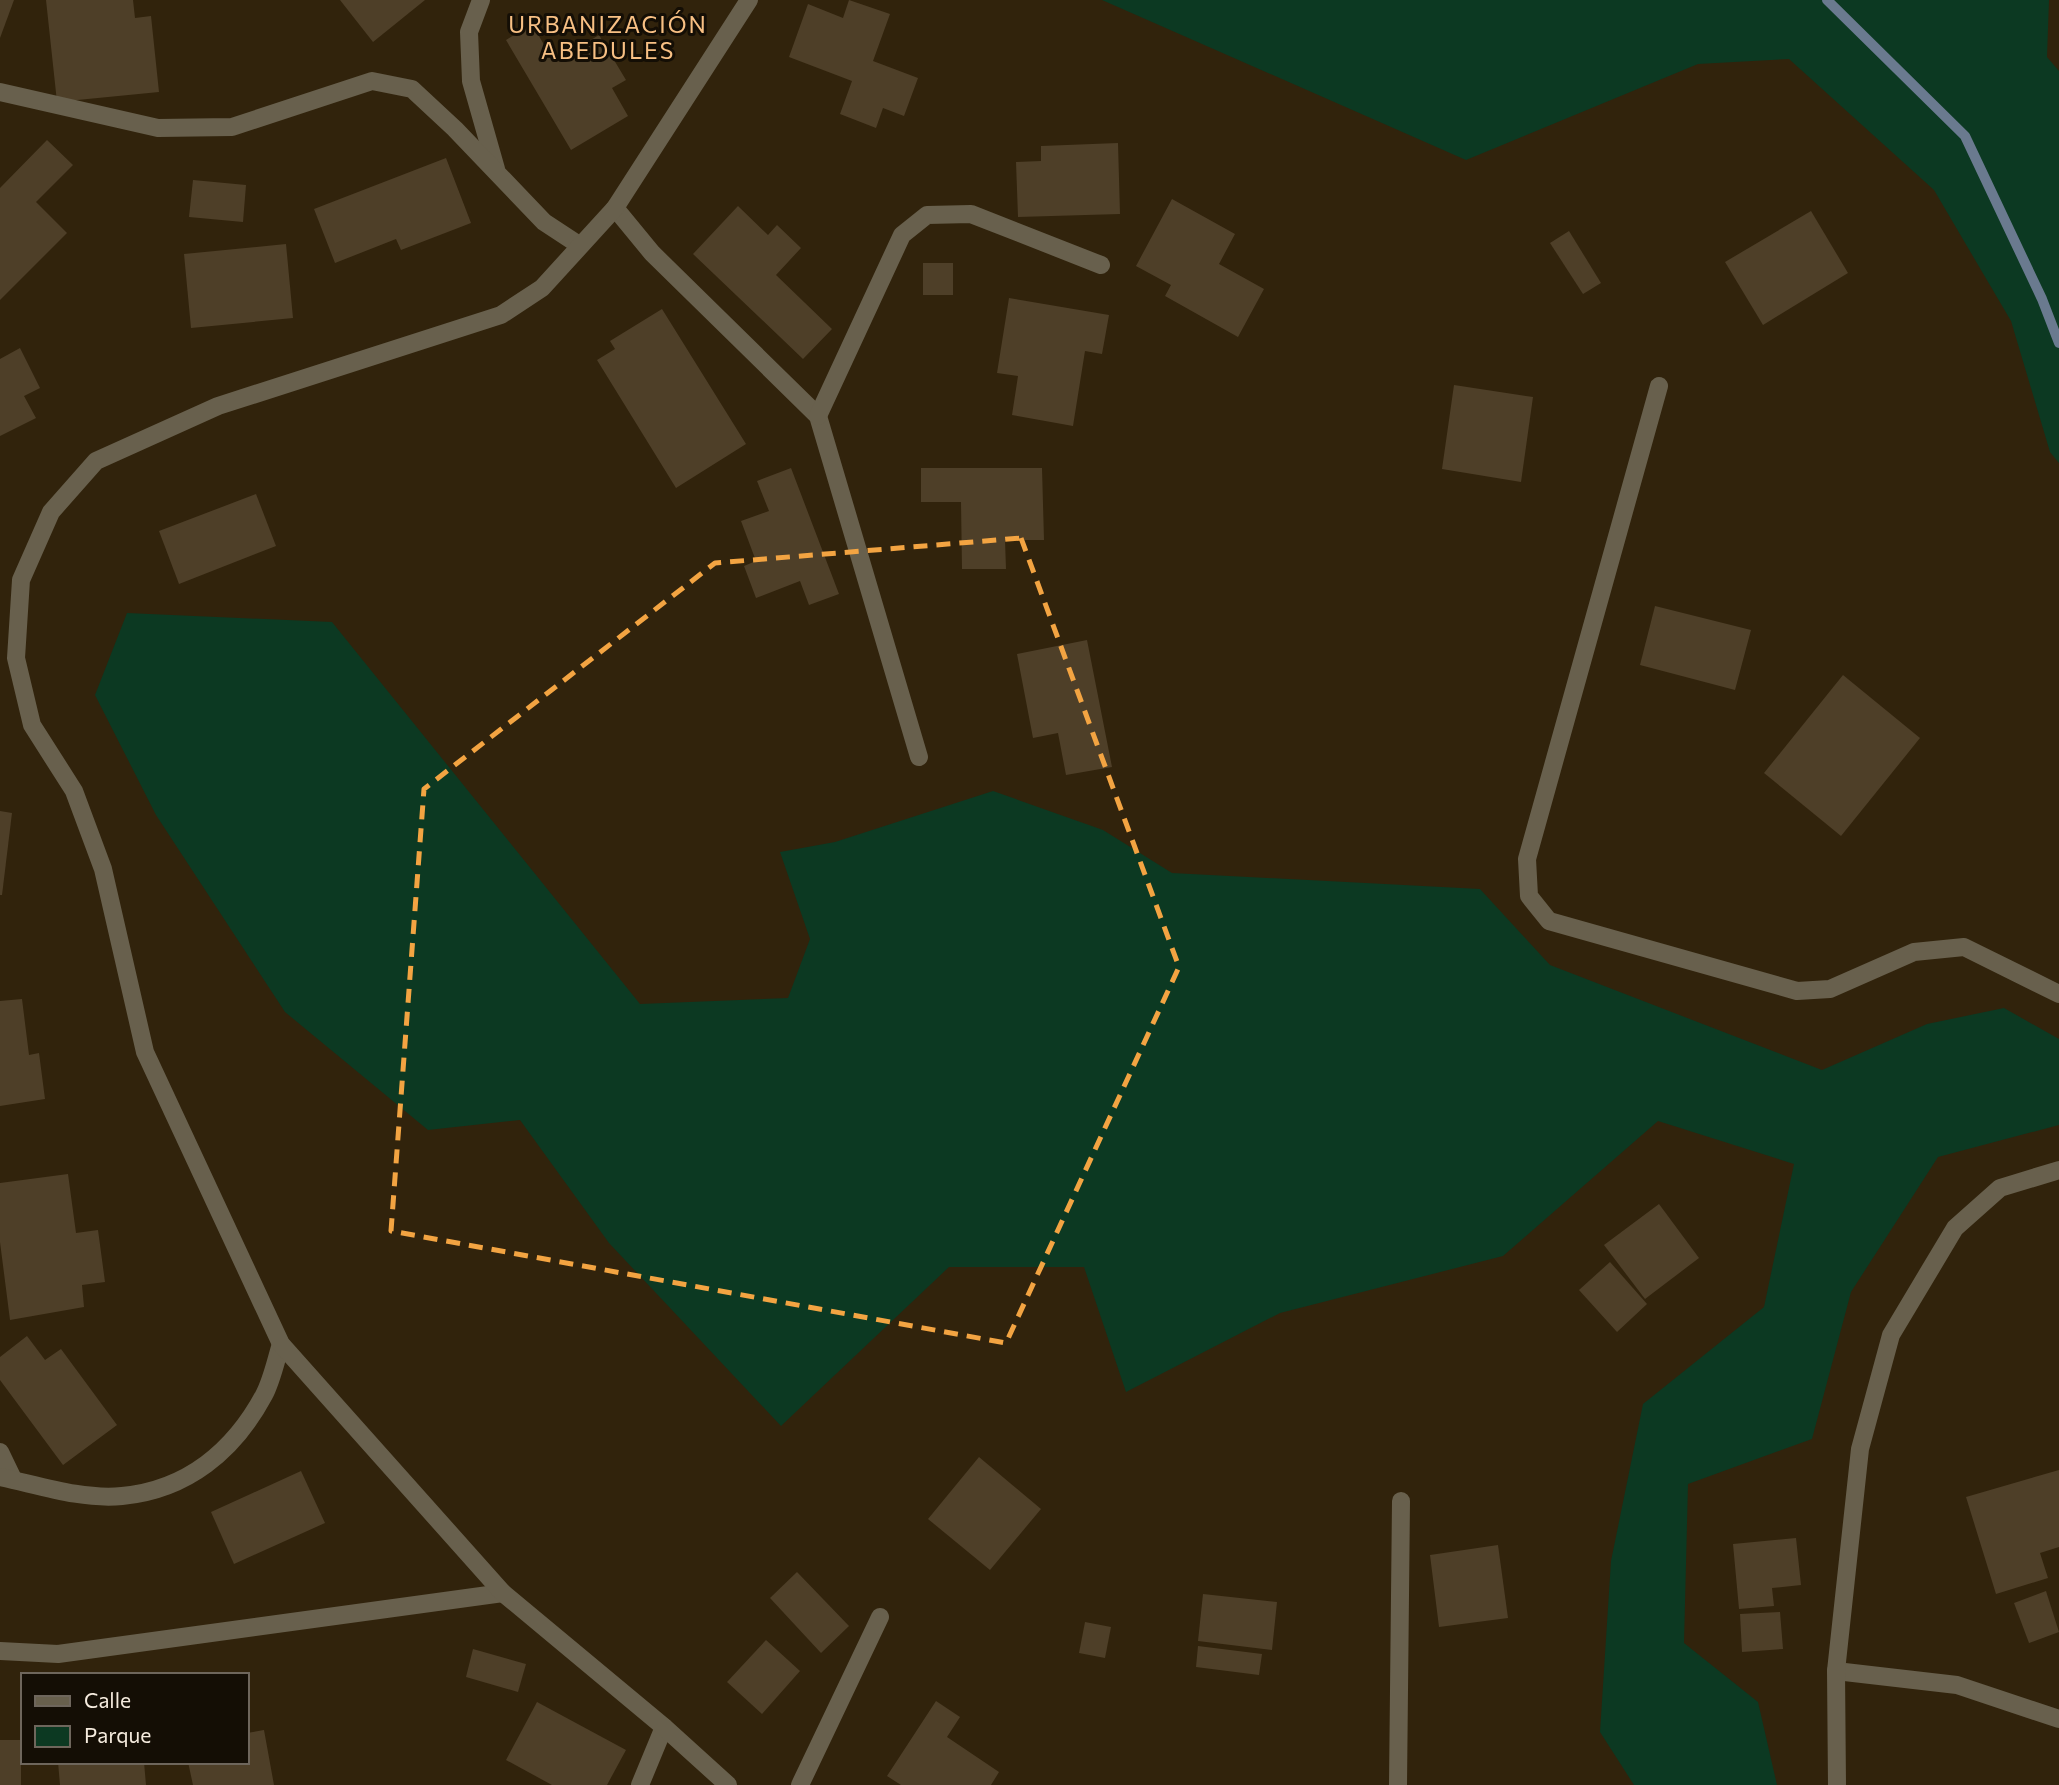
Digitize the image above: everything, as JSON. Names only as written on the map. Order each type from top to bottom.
[{"type":"street","points":[[481,0],[469,32],[471,81],[497,172]]},
{"type":"street","points":[[728,1785],[664,1727],[503,1593],[281,1344],[145,1052],[103,869],[74,791],[32,725],[16,658],[21,580],[51,512],[96,461],[218,406],[501,315],[542,288],[615,208],[749,0]]},
{"type":"street","points":[[0,92],[158,128],[232,127],[372,81],[412,89],[544,222],[579,245]]},
{"type":"street","points":[[615,208],[652,253],[818,416],[919,757]]},
{"type":"street","points":[[818,416],[901,235],[927,215],[971,214],[1101,265]]},
{"type":"street","points":[[1659,386],[1527,859],[1528,896],[1549,921],[1797,991],[1830,989],[1914,952],[1964,947],[2059,993]]},
{"type":"street","points":[[1838,1785],[1836,1671],[1860,1449],[1891,1335],[1955,1228],[2000,1188],[2059,1170]]},
{"type":"street","points":[[0,1452],[6,1478],[71,1492],[121,1496],[168,1485],[209,1465],[239,1434],[265,1393],[281,1344]]},
{"type":"street","points":[[1398,1785],[1401,1502]]},
{"type":"street","points":[[0,1651],[58,1654],[503,1593]]},
{"type":"street","points":[[800,1785],[880,1617]]},
{"type":"street","points":[[1836,1671],[1957,1685],[2059,1720]]},
{"type":"street","points":[[640,1785],[664,1727]]},
{"type":"highlighted area","points":[[1021,538],[1179,967],[1006,1343],[391,1231],[424,789],[715,563]]},
{"type":"green space","points":[[1102,0],[2049,0],[2047,57],[2059,71],[2059,463],[2050,452],[2011,321],[1934,190],[1789,59],[1698,64],[1466,160]]},
{"type":"green space","points":[[127,613],[332,622],[640,1004],[788,998],[810,939],[780,852],[835,842],[993,791],[1103,830],[1172,873],[1480,889],[1550,965],[1822,1070],[1927,1024],[2004,1008],[2059,1039],[2059,1125],[1938,1157],[1851,1292],[1812,1439],[1688,1484],[1684,1643],[1758,1702],[1777,1785],[1634,1785],[1600,1732],[1611,1561],[1643,1404],[1764,1307],[1794,1164],[1658,1121],[1503,1256],[1280,1313],[1126,1392],[1084,1267],[949,1267],[781,1426],[609,1243],[520,1120],[428,1130],[285,1012],[156,815],[95,695]]},
{"type":"building","points":[[0,0],[14,0],[0,38]]},
{"type":"building","points":[[46,0],[133,0],[135,18],[151,16],[159,92],[57,102]]},
{"type":"building","points":[[340,0],[425,0],[373,42]]},
{"type":"building","points":[[849,0],[890,14],[873,61],[918,78],[904,116],[883,108],[876,128],[840,114],[852,81],[789,57],[808,4],[843,18]]},
{"type":"building","points":[[532,24],[554,62],[599,35],[626,80],[612,88],[628,116],[571,150],[506,40]]},
{"type":"building","points":[[47,140],[73,165],[36,202],[67,233],[0,300],[0,188]]},
{"type":"building","points":[[1118,143],[1120,214],[1018,217],[1016,162],[1041,161],[1041,146]]},
{"type":"building","points":[[446,158],[471,223],[401,250],[396,239],[335,263],[314,209]]},
{"type":"building","points":[[193,180],[246,185],[243,222],[189,217]]},
{"type":"building","points":[[1172,199],[1235,234],[1219,264],[1264,289],[1238,337],[1165,296],[1171,285],[1136,266]]},
{"type":"building","points":[[738,206],[768,235],[777,225],[801,248],[776,275],[832,329],[803,359],[693,254]]},
{"type":"building","points":[[1811,211],[1848,273],[1763,325],[1725,262]]},
{"type":"building","points":[[1569,231],[1601,283],[1583,294],[1550,243]]},
{"type":"building","points":[[286,244],[293,318],[191,328],[184,254]]},
{"type":"building","points":[[923,263],[953,263],[953,295],[923,295]]},
{"type":"building","points":[[1009,298],[1109,315],[1102,354],[1085,351],[1073,426],[1012,415],[1018,376],[997,373]]},
{"type":"building","points":[[662,309],[746,444],[676,488],[597,360],[615,349],[610,341]]},
{"type":"building","points":[[20,348],[40,388],[24,396],[36,418],[0,436],[0,359]]},
{"type":"building","points":[[1454,385],[1533,397],[1521,482],[1442,469]]},
{"type":"building","points":[[791,468],[839,594],[809,605],[800,581],[756,598],[744,566],[756,561],[741,521],[769,511],[757,481]]},
{"type":"building","points":[[921,468],[1042,468],[1044,540],[1005,540],[1006,569],[962,569],[961,502],[921,502]]},
{"type":"building","points":[[256,494],[276,546],[179,584],[159,531]]},
{"type":"building","points":[[1655,606],[1751,630],[1735,690],[1640,665]]},
{"type":"building","points":[[1087,640],[1112,767],[1066,775],[1058,733],[1033,738],[1017,654]]},
{"type":"building","points":[[1843,675],[1920,738],[1841,836],[1764,773]]},
{"type":"building","points":[[0,811],[12,813],[2,895],[0,895]]},
{"type":"building","points":[[22,999],[29,1055],[39,1053],[45,1099],[0,1106],[0,1001]]},
{"type":"building","points":[[68,1174],[76,1233],[98,1230],[105,1282],[82,1285],[84,1307],[10,1320],[0,1242],[0,1183]]},
{"type":"building","points":[[1659,1204],[1699,1258],[1645,1299],[1604,1245]]},
{"type":"building","points":[[1610,1262],[1647,1304],[1617,1332],[1579,1290]]},
{"type":"building","points":[[27,1336],[45,1360],[61,1349],[117,1425],[63,1465],[0,1380],[0,1357]]},
{"type":"building","points":[[979,1457],[1041,1509],[990,1570],[928,1519]]},
{"type":"building","points":[[2059,1470],[2059,1547],[2040,1553],[2048,1578],[1996,1594],[1966,1497]]},
{"type":"building","points":[[301,1471],[325,1523],[234,1564],[211,1512]]},
{"type":"building","points":[[1796,1538],[1801,1585],[1772,1588],[1774,1606],[1739,1609],[1733,1544]]},
{"type":"building","points":[[1498,1545],[1508,1618],[1439,1627],[1430,1555]]},
{"type":"building","points":[[797,1572],[849,1626],[821,1653],[770,1598]]},
{"type":"building","points":[[2046,1591],[2059,1632],[2029,1643],[2014,1603]]},
{"type":"building","points":[[1203,1594],[1277,1602],[1272,1650],[1198,1641]]},
{"type":"building","points":[[1780,1612],[1783,1649],[1742,1652],[1740,1614]]},
{"type":"building","points":[[1085,1622],[1111,1627],[1105,1658],[1079,1653]]},
{"type":"building","points":[[766,1640],[800,1671],[762,1714],[727,1682]]},
{"type":"building","points":[[1198,1646],[1262,1654],[1259,1675],[1196,1667]]},
{"type":"building","points":[[473,1649],[526,1664],[518,1692],[466,1677]]},
{"type":"building","points":[[936,1701],[960,1717],[947,1737],[999,1772],[991,1785],[901,1785],[887,1776]]},
{"type":"building","points":[[537,1702],[626,1750],[607,1785],[552,1785],[506,1760]]},
{"type":"building","points":[[264,1730],[274,1785],[193,1785],[188,1764],[248,1764],[248,1733]]},
{"type":"building","points":[[0,1740],[21,1740],[21,1785],[0,1785]]},
{"type":"building","points":[[58,1764],[144,1764],[146,1785],[60,1785]]},
{"type":"waterway","points":[[1827,0],[1965,136],[2042,299],[2059,343]]},
{"type":"district","name":"URBANIZACIÓN ABEDULES","points":[[608,37]]}]
